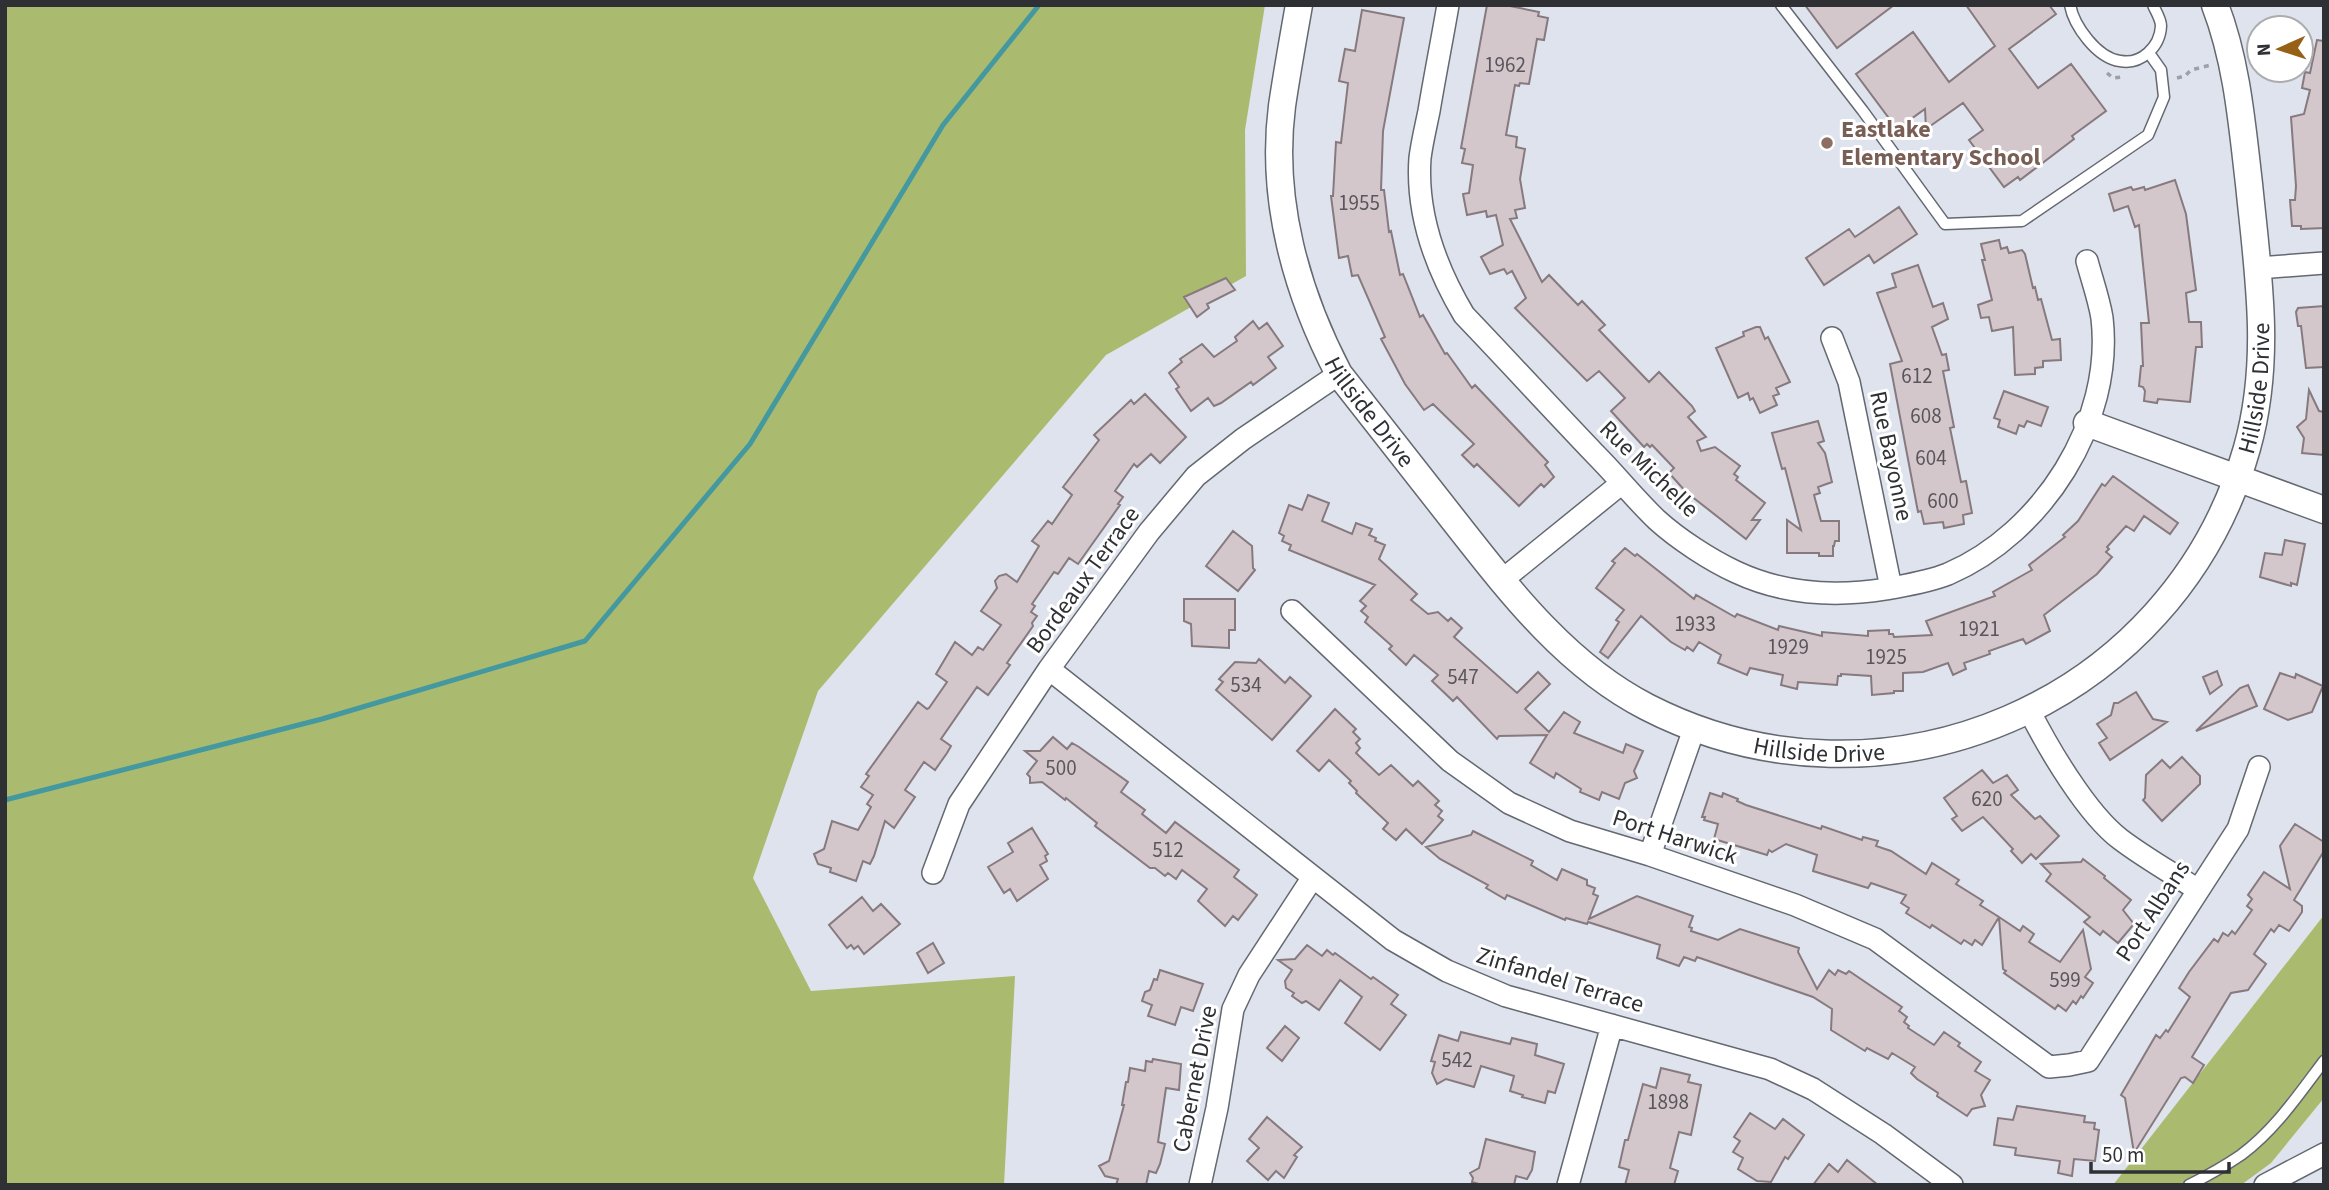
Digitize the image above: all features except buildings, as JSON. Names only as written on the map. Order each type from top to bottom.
[{"type":"street","name":"Hillside Drive","points":[[1299,5],[1282,107],[1282,192],[1292,256],[1301,286],[1324,346],[1339,374],[1501,581],[1550,635],[1595,675],[1644,706],[1694,729],[1760,748],[1829,755],[1864,755],[1920,747],[1965,736],[2029,710],[2057,695],[2101,665],[2155,614],[2194,563],[2225,507],[2237,477],[2253,420],[2262,360],[2263,331],[2240,103],[2215,5]]},
{"type":"street","name":"Rue Michelle","points":[[1448,5],[1420,157],[1423,209],[1443,276],[1464,315],[1658,521],[1715,561],[1739,573],[1764,583],[1815,593],[1853,593],[1891,588],[1948,573],[1983,554],[2015,531],[2063,474],[2087,423],[2097,384],[2102,344],[2101,317],[2087,261]]},
{"type":"street","points":[[2258,268],[2324,263]]},
{"type":"street","name":"Rue Bayonne","points":[[1832,338],[1849,383],[1891,588]]},
{"type":"street","name":"Bordeaux Terrace","points":[[933,873],[959,804],[1049,669],[1149,532],[1196,476],[1243,439],[1339,374]]},
{"type":"street","points":[[2087,423],[2324,510]]},
{"type":"street","points":[[1501,581],[1622,482]]},
{"type":"street","name":"Port Harwick","points":[[1292,611],[1450,761],[1489,790],[1539,818],[1570,831],[1650,855],[1806,909],[1875,939],[2049,1066],[2069,1065]]},
{"type":"street","name":"Zinfandel Terrace","points":[[1049,669],[1393,940],[1447,971],[1506,996],[1781,1074],[1813,1089],[1883,1134],[1952,1185]]},
{"type":"street","points":[[2029,710],[2040,733],[2083,799],[2118,838],[2198,890]]},
{"type":"street","points":[[1650,855],[1694,729]]},
{"type":"street","name":"Port Albans","points":[[2069,1065],[2088,1061],[2238,829],[2259,767]]},
{"type":"street","name":"Cabernet Drive","points":[[1200,1185],[1217,1108],[1233,1009],[1249,975],[1313,877]]},
{"type":"street","points":[[1568,1185],[1612,1025]]},
{"type":"street","points":[[2265,1185],[2324,1154]]},
{"type":"lane","points":[[1781,5],[1945,224],[2022,221],[2148,135],[2164,97],[2161,70],[2149,53]]},
{"type":"lane","points":[[2070,5],[2078,25],[2104,55],[2119,61],[2135,61],[2149,53],[2158,40],[2161,23],[2153,5]]},
{"type":"lane","points":[[2189,1185],[2241,1155],[2262,1136],[2280,1118],[2324,1061]]},
{"type":"path","points":[[2177,78],[2185,76],[2191,70],[2211,65]]},
{"type":"green space","points":[[5,5],[1265,5],[1245,130],[1246,276],[1106,355],[818,691],[753,878],[811,991],[1015,976],[1004,1185],[5,1185]]},
{"type":"green space","points":[[2324,915],[2324,1098],[2271,1163],[2241,1185],[2113,1185]]},
{"type":"waterway","points":[[5,800],[322,719],[585,641],[750,444],[943,125],[1039,5]]},
{"type":"place","name":"Eastlake Elementary School","points":[[1827,143]]}]
